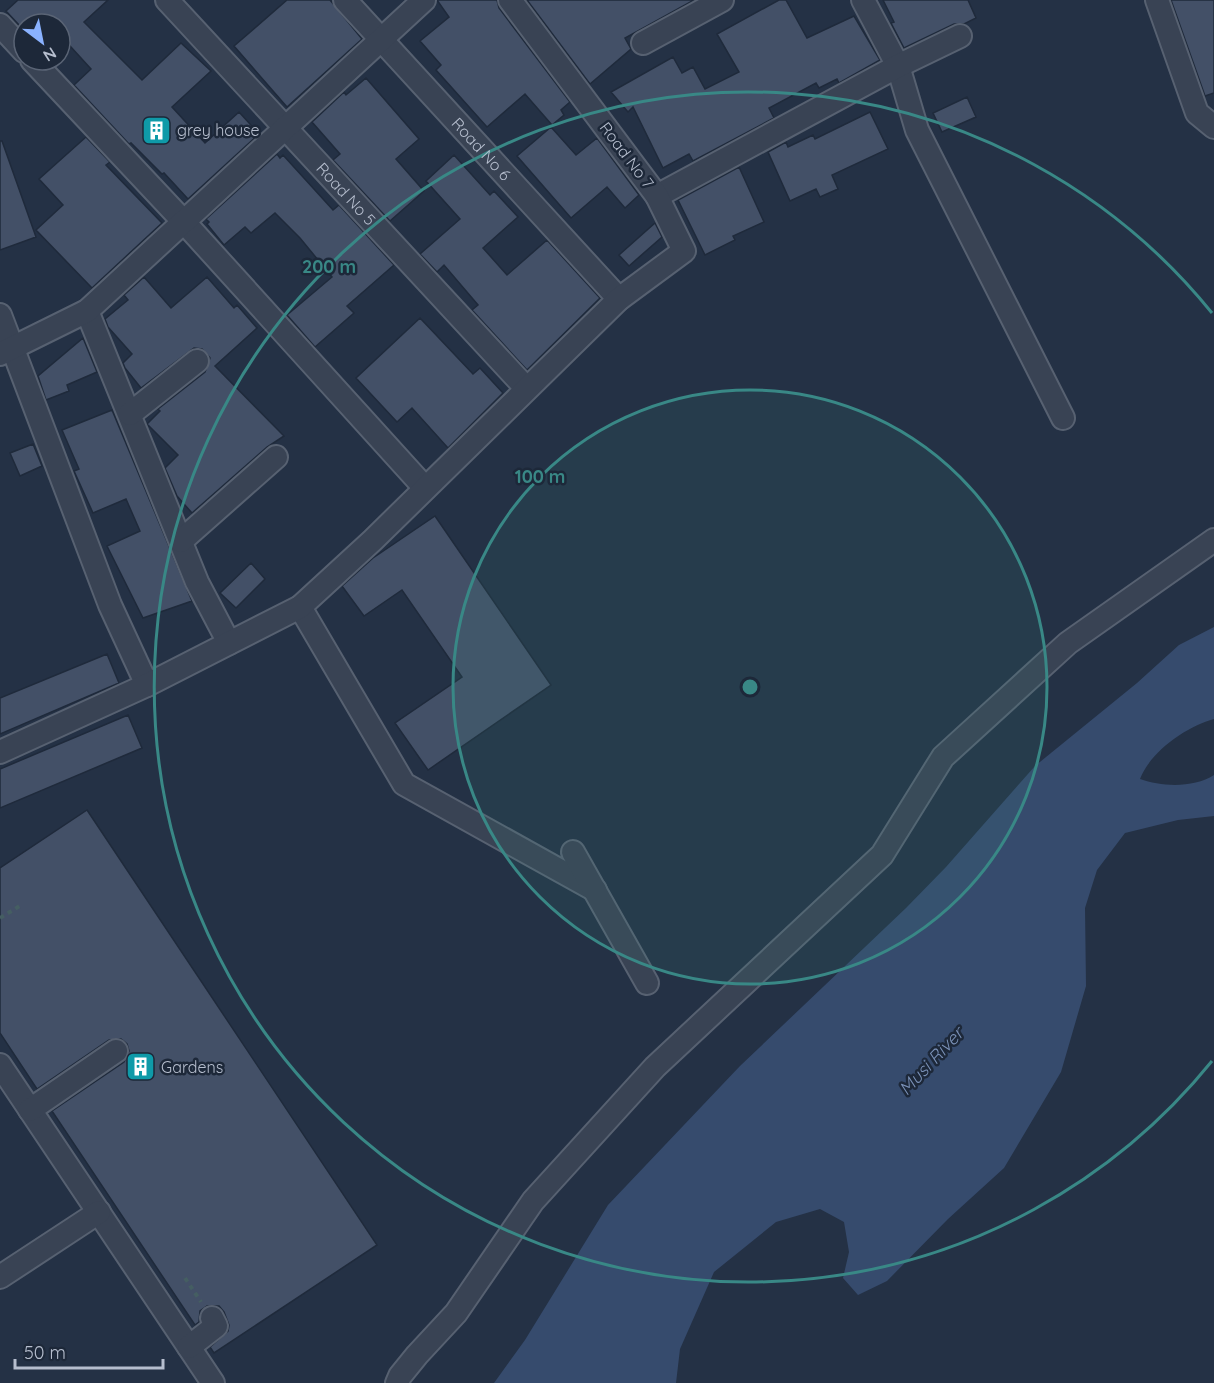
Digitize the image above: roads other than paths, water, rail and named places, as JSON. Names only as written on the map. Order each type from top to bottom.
[{"type":"street","name":"Road No 5","points":[[167,0],[526,388]]},
{"type":"street","name":"Road No 6","points":[[345,0],[619,299]]},
{"type":"street","points":[[7,351],[87,312],[424,0]]},
{"type":"street","name":"Road No 7","points":[[510,0],[657,196],[684,251],[619,299]]},
{"type":"street","points":[[863,0],[898,66],[917,130],[1064,418]]},
{"type":"street","points":[[1157,0],[1197,113],[1214,127]]},
{"type":"street","points":[[643,43],[717,1]]},
{"type":"street","points":[[0,26],[12,38]]},
{"type":"street","points":[[657,196],[898,66],[960,36]]},
{"type":"street","points":[[43,72],[184,222],[425,488]]},
{"type":"street","points":[[0,752],[147,685],[300,607],[619,299]]},
{"type":"street","points":[[87,312],[197,582],[229,643]]},
{"type":"street","points":[[0,315],[7,351],[110,605],[147,685]]},
{"type":"street","points":[[130,414],[197,361]]},
{"type":"street","points":[[181,541],[276,457]]},
{"type":"street","points":[[397,1383],[417,1355],[456,1313],[532,1201],[655,1066],[882,855],[943,757],[1068,643],[1214,540]]},
{"type":"street","points":[[300,607],[404,784],[595,890]]},
{"type":"street","points":[[573,852],[647,983]]},
{"type":"street","points":[[30,1110],[116,1051]]},
{"type":"street","points":[[0,1065],[30,1110],[84,1175],[99,1212],[213,1383]]},
{"type":"street","points":[[0,1277],[99,1212]]},
{"type":"street","points":[[189,1347],[216,1326],[212,1318]]},
{"type":"water","name":"Musi River","points":[[1214,627],[1214,719],[1203,722],[1181,734],[1161,750],[1152,759],[1140,779],[1158,784],[1178,785],[1197,782],[1214,775],[1214,816],[1178,820],[1125,833],[1097,870],[1085,908],[1086,986],[1061,1072],[1004,1168],[948,1219],[887,1281],[858,1295],[843,1278],[849,1252],[844,1222],[820,1209],[776,1222],[714,1272],[680,1349],[676,1383],[494,1383],[525,1340],[608,1205],[740,1066],[906,908],[946,867],[1035,766],[1137,683],[1179,645]]},
{"type":"place","name":"grey house","points":[[156,130]]},
{"type":"place","name":"Gardens","points":[[140,1067]]}]
